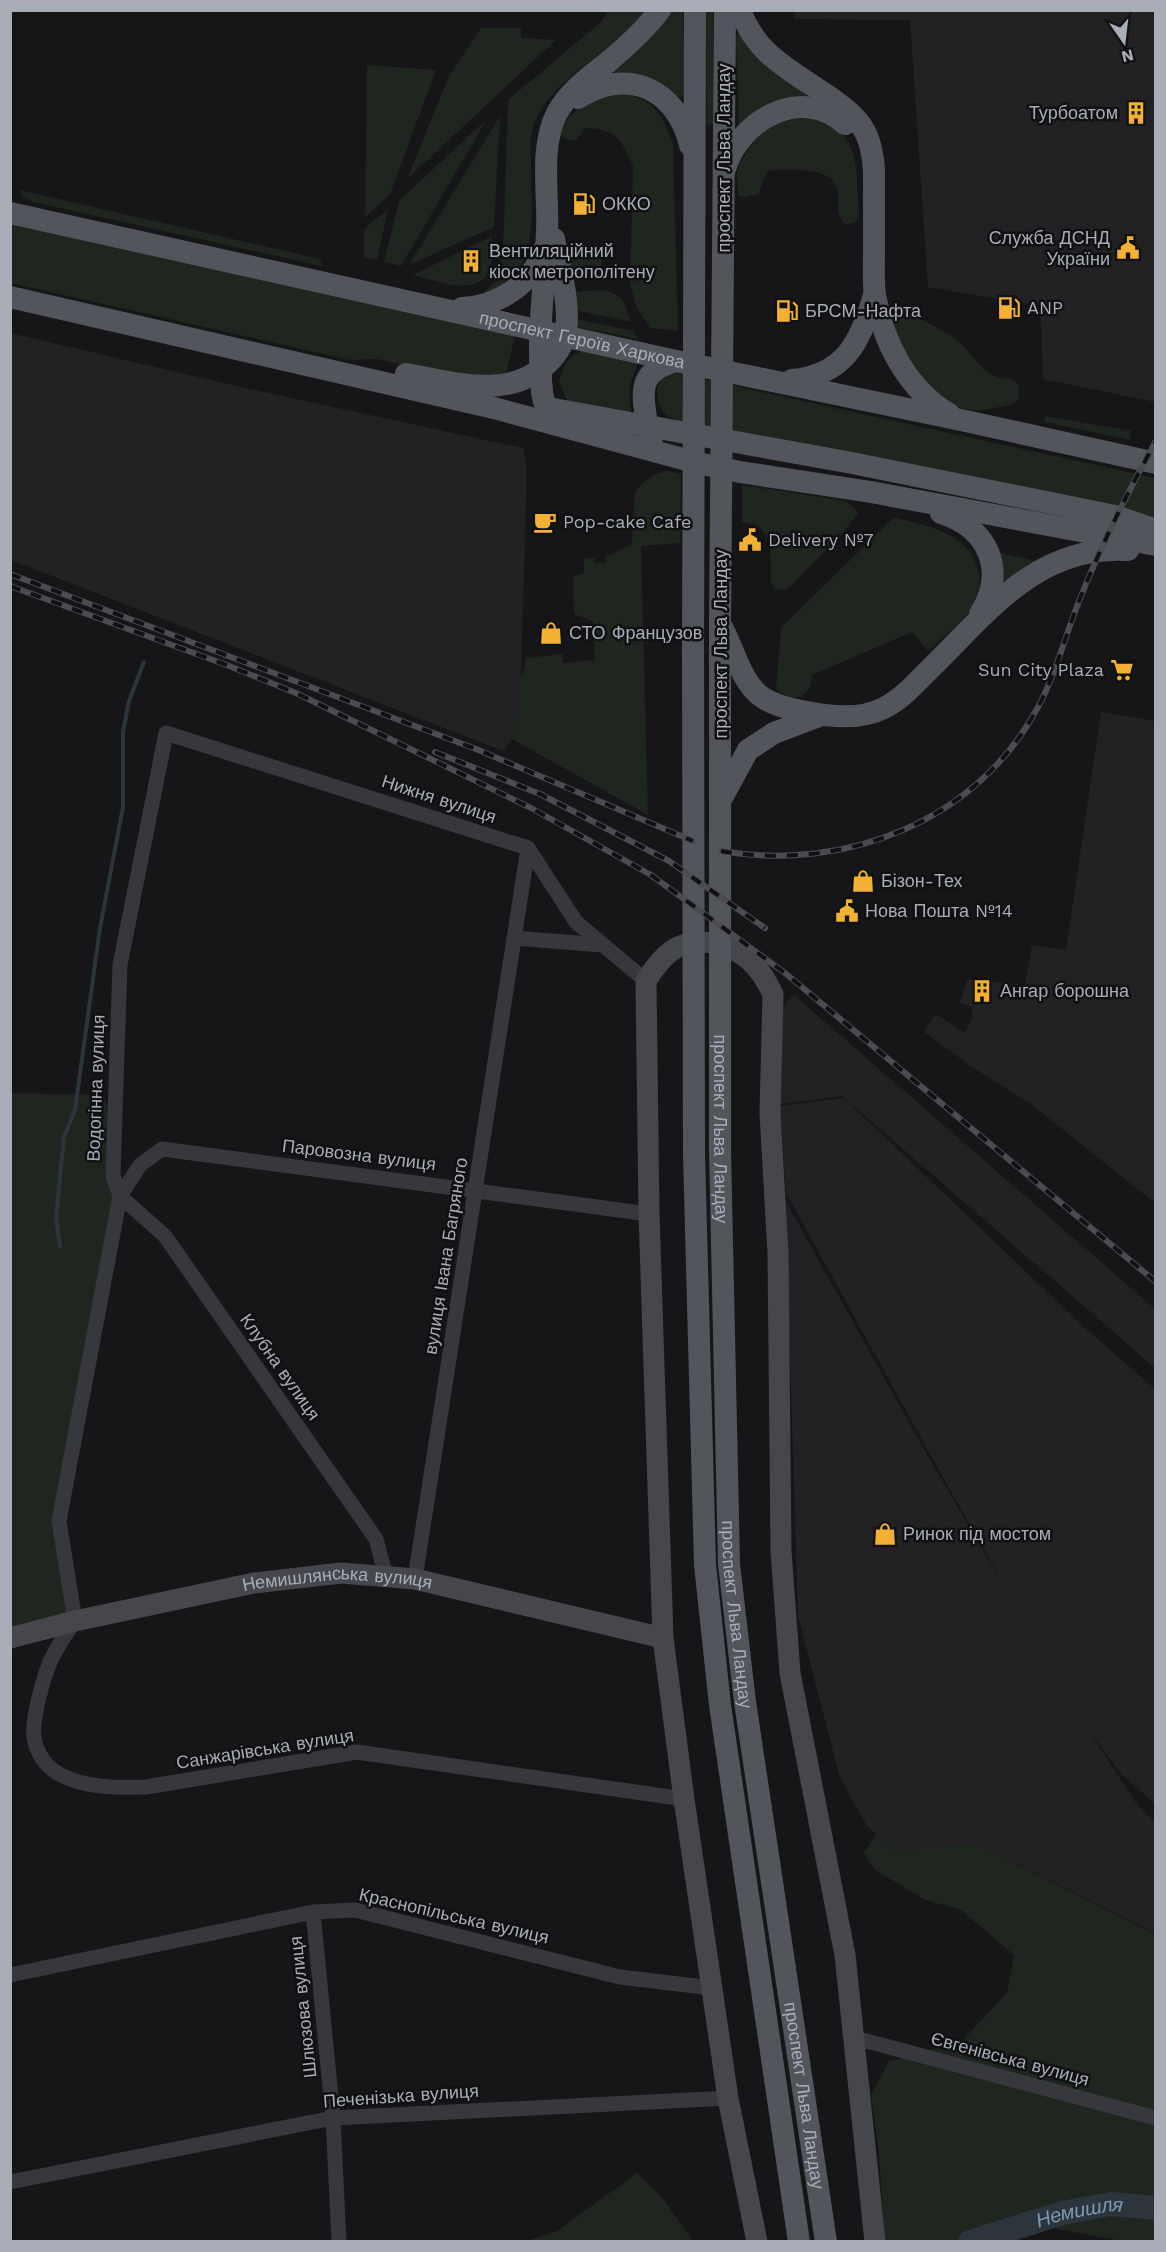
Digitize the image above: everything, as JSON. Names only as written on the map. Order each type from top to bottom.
[{"type":"main road","points":[[565,419],[542,391],[543,367],[551,332],[548,146],[556,116],[563,102],[636,37],[660,10]]},
{"type":"main road","name":"проспект Льва Ландау","points":[[695,10],[694,1154],[705,1565],[720,1705],[799,2241]]},
{"type":"main road","name":"проспект Льва Ландау","points":[[725,10],[720,625],[720,1150],[729,1564],[745,1702],[826,2241]]},
{"type":"main road","points":[[740,10],[752,36],[767,55],[837,103],[859,123],[870,145],[874,170],[874,293],[863,331],[846,356],[819,375],[780,381]]},
{"type":"main road","points":[[556,116],[578,98],[602,86],[621,83],[650,90],[665,99],[677,112],[688,136],[696,173]]},
{"type":"main road","points":[[724,173],[731,154],[752,127],[775,112],[799,106],[819,109],[840,120],[866,148],[874,170]]},
{"type":"main road","points":[[695,145],[724,145]]},
{"type":"main road","points":[[548,208],[566,311],[551,332]]},
{"type":"main road","name":"проспект Героїв Харкова","points":[[10,213],[676,361],[780,381],[1155,463]]},
{"type":"main road","points":[[436,307],[483,306],[510,293],[536,266],[548,232]]},
{"type":"main road","points":[[874,293],[888,339],[905,372],[918,389],[933,402],[961,420]]},
{"type":"main road","points":[[10,297],[354,376],[401,380],[565,419],[678,458],[740,472],[871,492],[1155,545]]},
{"type":"main road","points":[[676,361],[657,368],[648,377],[643,391],[645,416],[656,444],[662,450],[678,458]]},
{"type":"main road","points":[[354,376],[383,372],[396,373],[490,387],[511,383],[543,367]]},
{"type":"main road","points":[[565,419],[645,416],[673,431],[852,463],[1115,516],[1155,530]]},
{"type":"main road","points":[[871,492],[954,518],[975,532],[990,558],[993,581],[988,599],[973,626]]},
{"type":"main road","points":[[720,625],[746,679],[755,692],[774,703],[822,715],[862,715],[883,709],[893,703],[1020,583],[1051,563],[1100,550],[1155,552]]},
{"type":"main road","points":[[721,800],[748,750],[774,733],[822,715]]},
{"type":"street","name":"Нижня вулиця","points":[[166,733],[528,848]]},
{"type":"street","name":"Водогінна вулиця","points":[[75,1621],[59,1521],[120,1196],[113,1176],[120,965],[166,733]]},
{"type":"street","name":"вулиця Івана Багряного","points":[[415,1579],[528,848]]},
{"type":"street","points":[[528,848],[576,922],[646,981]]},
{"type":"street","points":[[514,938],[602,945]]},
{"type":"street","points":[[757,2241],[728,2098],[663,1638],[649,1214],[646,981],[658,964],[677,947],[707,943],[729,948],[747,957],[765,978],[773,994],[770,1113],[778,1253],[781,1551],[790,1672],[845,1955],[875,2241]]},
{"type":"street","name":"Паровозна вулиця","points":[[120,1196],[140,1165],[162,1149],[649,1214]]},
{"type":"street","name":"Клубна вулиця","points":[[120,1196],[165,1236],[172,1246],[376,1539],[386,1576]]},
{"type":"street","name":"Немишлянська вулиця","points":[[10,1638],[75,1621],[254,1583],[341,1573],[415,1579],[663,1638]]},
{"type":"street","name":"Санжарівська вулиця","points":[[75,1621],[51,1658],[40,1692],[33,1734],[37,1751],[45,1762],[59,1774],[87,1784],[117,1788],[146,1787],[357,1752],[684,1799]]},
{"type":"street","name":"Краснопільська вулиця","points":[[10,1975],[313,1912],[355,1910],[620,1977],[712,1988]]},
{"type":"street","name":"Шлюзова вулиця","points":[[313,1912],[333,2118],[339,2241]]},
{"type":"street","name":"Євгенівська вулиця","points":[[855,2038],[1155,2118]]},
{"type":"street","name":"Печенізька вулиця","points":[[10,2182],[333,2118],[728,2098]]},
{"type":"shaded area","points":[[609,11],[646,11],[617,40],[565,81],[539,113],[531,140],[532,215],[526,253],[522,264],[509,279],[493,293],[484,292],[495,282],[503,253],[508,100],[601,22]]},
{"type":"shaded area","points":[[668,11],[683,11],[685,93],[679,98],[613,71]]},
{"type":"shaded area","points":[[706,11],[713,11],[713,124],[707,125]]},
{"type":"shaded area","name":"Турбоатом","points":[[795,11],[1155,11],[1155,402],[1043,379],[1040,306],[928,287],[910,20],[795,19]]},
{"type":"shaded area","points":[[481,28],[521,28],[521,38],[556,40],[407,179],[449,76]]},
{"type":"shaded area","points":[[738,32],[807,95],[739,124],[736,38]]},
{"type":"shaded area","points":[[367,65],[436,70],[390,194],[365,217]]},
{"type":"shaded area","points":[[620,91],[650,104],[655,109],[673,145],[678,331],[650,328],[637,308],[630,285],[633,166],[625,149],[617,138],[596,129],[586,128],[576,140],[569,141],[561,135],[570,117],[577,110]]},
{"type":"shaded area","points":[[804,115],[835,128],[849,145],[856,168],[857,181],[859,217],[854,223],[845,224],[840,217],[836,184],[821,173],[770,170],[764,177],[759,194],[744,197],[738,195],[737,175],[740,163],[759,133],[782,118]]},
{"type":"shaded area","points":[[500,116],[494,227],[409,265]]},
{"type":"shaded area","points":[[487,119],[401,266],[384,262],[399,201]]},
{"type":"shaded area","points":[[19,190],[320,259],[322,266],[33,202],[22,196]]},
{"type":"shaded area","points":[[388,209],[377,260],[364,258],[364,229]]},
{"type":"shaded area","points":[[11,223],[515,336],[505,378],[443,374],[377,359],[349,360],[11,283]]},
{"type":"shaded area","points":[[492,236],[490,269],[484,278],[476,283],[456,285],[413,275]]},
{"type":"shaded area","points":[[586,245],[598,249],[602,261],[598,273],[586,277],[574,273],[570,261],[574,249]]},
{"type":"shaded area","points":[[602,290],[615,294],[622,300],[631,322],[570,309],[567,292]]},
{"type":"shaded area","points":[[907,315],[926,322],[957,340],[990,374],[1015,381],[1019,390],[1017,401],[980,411],[954,407],[919,379],[892,326],[897,320]]},
{"type":"shaded area","points":[[571,318],[634,331],[638,339],[574,326]]},
{"type":"shaded area","points":[[10,333],[241,387],[523,448],[527,467],[520,709],[512,739],[503,751],[11,560]]},
{"type":"shaded area","points":[[582,351],[638,362],[629,388],[631,415],[568,403],[559,381],[567,363]]},
{"type":"shaded area","points":[[675,373],[1155,478],[1155,519],[678,421],[665,413],[658,397],[661,376]]},
{"type":"shaded area","points":[[1045,416],[1131,431],[1130,440],[1044,422]]},
{"type":"shaded area","points":[[668,471],[681,474],[680,543],[641,546],[648,815],[512,739],[520,709],[520,678],[526,658],[562,654],[563,663],[595,660],[593,621],[574,614],[573,577],[584,573],[584,559],[595,557],[595,563],[605,563],[605,557],[632,544],[635,492],[650,478]]},
{"type":"shaded area","points":[[742,485],[845,501],[858,513],[846,529],[792,585],[785,590],[776,589],[771,584],[770,552],[766,536],[756,525],[742,522]]},
{"type":"shaded area","points":[[894,517],[934,528],[958,540],[968,549],[975,560],[980,578],[974,605],[928,651],[912,632],[812,675],[808,690],[800,697],[794,698],[782,693],[776,688],[781,628]]},
{"type":"shaded area","points":[[992,551],[1036,561],[1001,590]]},
{"type":"shaded area","points":[[1101,712],[1155,721],[1155,1203],[1032,1105],[969,1065],[923,1031],[936,1014],[965,1033],[972,1018],[972,1007],[960,1003],[967,979],[1025,985],[1032,945],[1066,950]]},
{"type":"shaded area","points":[[794,995],[1155,1309],[1155,1368],[842,1096],[780,1104],[778,1011]]},
{"type":"shaded area","points":[[11,1093],[102,1095],[107,1103],[113,1176],[120,1196],[59,1521],[75,1621],[11,1638]]},
{"type":"shaded area","points":[[844,1098],[1087,1330],[1155,1389],[1155,1804],[1121,1774],[1088,1730],[1136,1803],[1155,1823],[1155,1933],[975,1843],[895,1850],[867,1826],[840,1778],[798,1616],[785,1200],[926,1453],[1014,1603],[786,1193],[780,1106]]},
{"type":"shaded area","points":[[876,1834],[895,1850],[975,1843],[1155,1934],[1155,2241],[1122,2241],[1051,2228],[1017,2241],[884,2241],[879,2152],[871,2095],[889,2061],[961,2042],[1007,1993],[1014,1955],[961,1910],[926,1900],[875,1870],[864,1853]]},
{"type":"shaded area","points":[[637,2173],[661,2196],[693,2241],[526,2241],[557,2231]]},
{"type":"waterway","points":[[60,1246],[56,1218],[64,1137],[75,1110],[100,928],[123,807],[123,732],[129,701],[144,662]]},
{"type":"waterway","name":"Немишля","points":[[970,2242],[1062,2213],[1111,2204],[1156,2208]]},
{"type":"railway","points":[[721,851],[768,856],[814,854],[860,845],[903,830],[944,809],[980,781],[1012,747],[1038,707],[1096,560],[1156,441]]},
{"type":"railway","points":[[10,574],[476,749],[693,841]]},
{"type":"railway","points":[[10,586],[224,664],[296,693],[531,808],[651,875],[785,973],[1156,1282]]},
{"type":"railway","points":[[435,752],[540,794],[669,861],[765,928]]},
{"type":"place","name":"Турбоатом","points":[[1136,113]]},
{"type":"place","name":"ОККО","points":[[584,204]]},
{"type":"place","name":"Служба ДСНД України","points":[[1128,248]]},
{"type":"place","name":"Вентиляційний кіоск метрополітену","points":[[471,261]]},
{"type":"place","name":"ANP","points":[[1009,308]]},
{"type":"place","name":"БРСМ-Нафта","points":[[787,311]]},
{"type":"place","name":"Pop-cake Cafe","points":[[545,522]]},
{"type":"place","name":"Delivery №7","points":[[750,540]]},
{"type":"place","name":"СТО Французов","points":[[551,633]]},
{"type":"place","name":"Sun City Plaza","points":[[1122,670]]},
{"type":"place","name":"Бізон-Тех","points":[[863,881]]},
{"type":"place","name":"Нова Пошта №14","points":[[847,911]]},
{"type":"place","name":"Ангар борошна","points":[[982,991]]},
{"type":"place","name":"Ринок під мостом","points":[[885,1534]]}]
